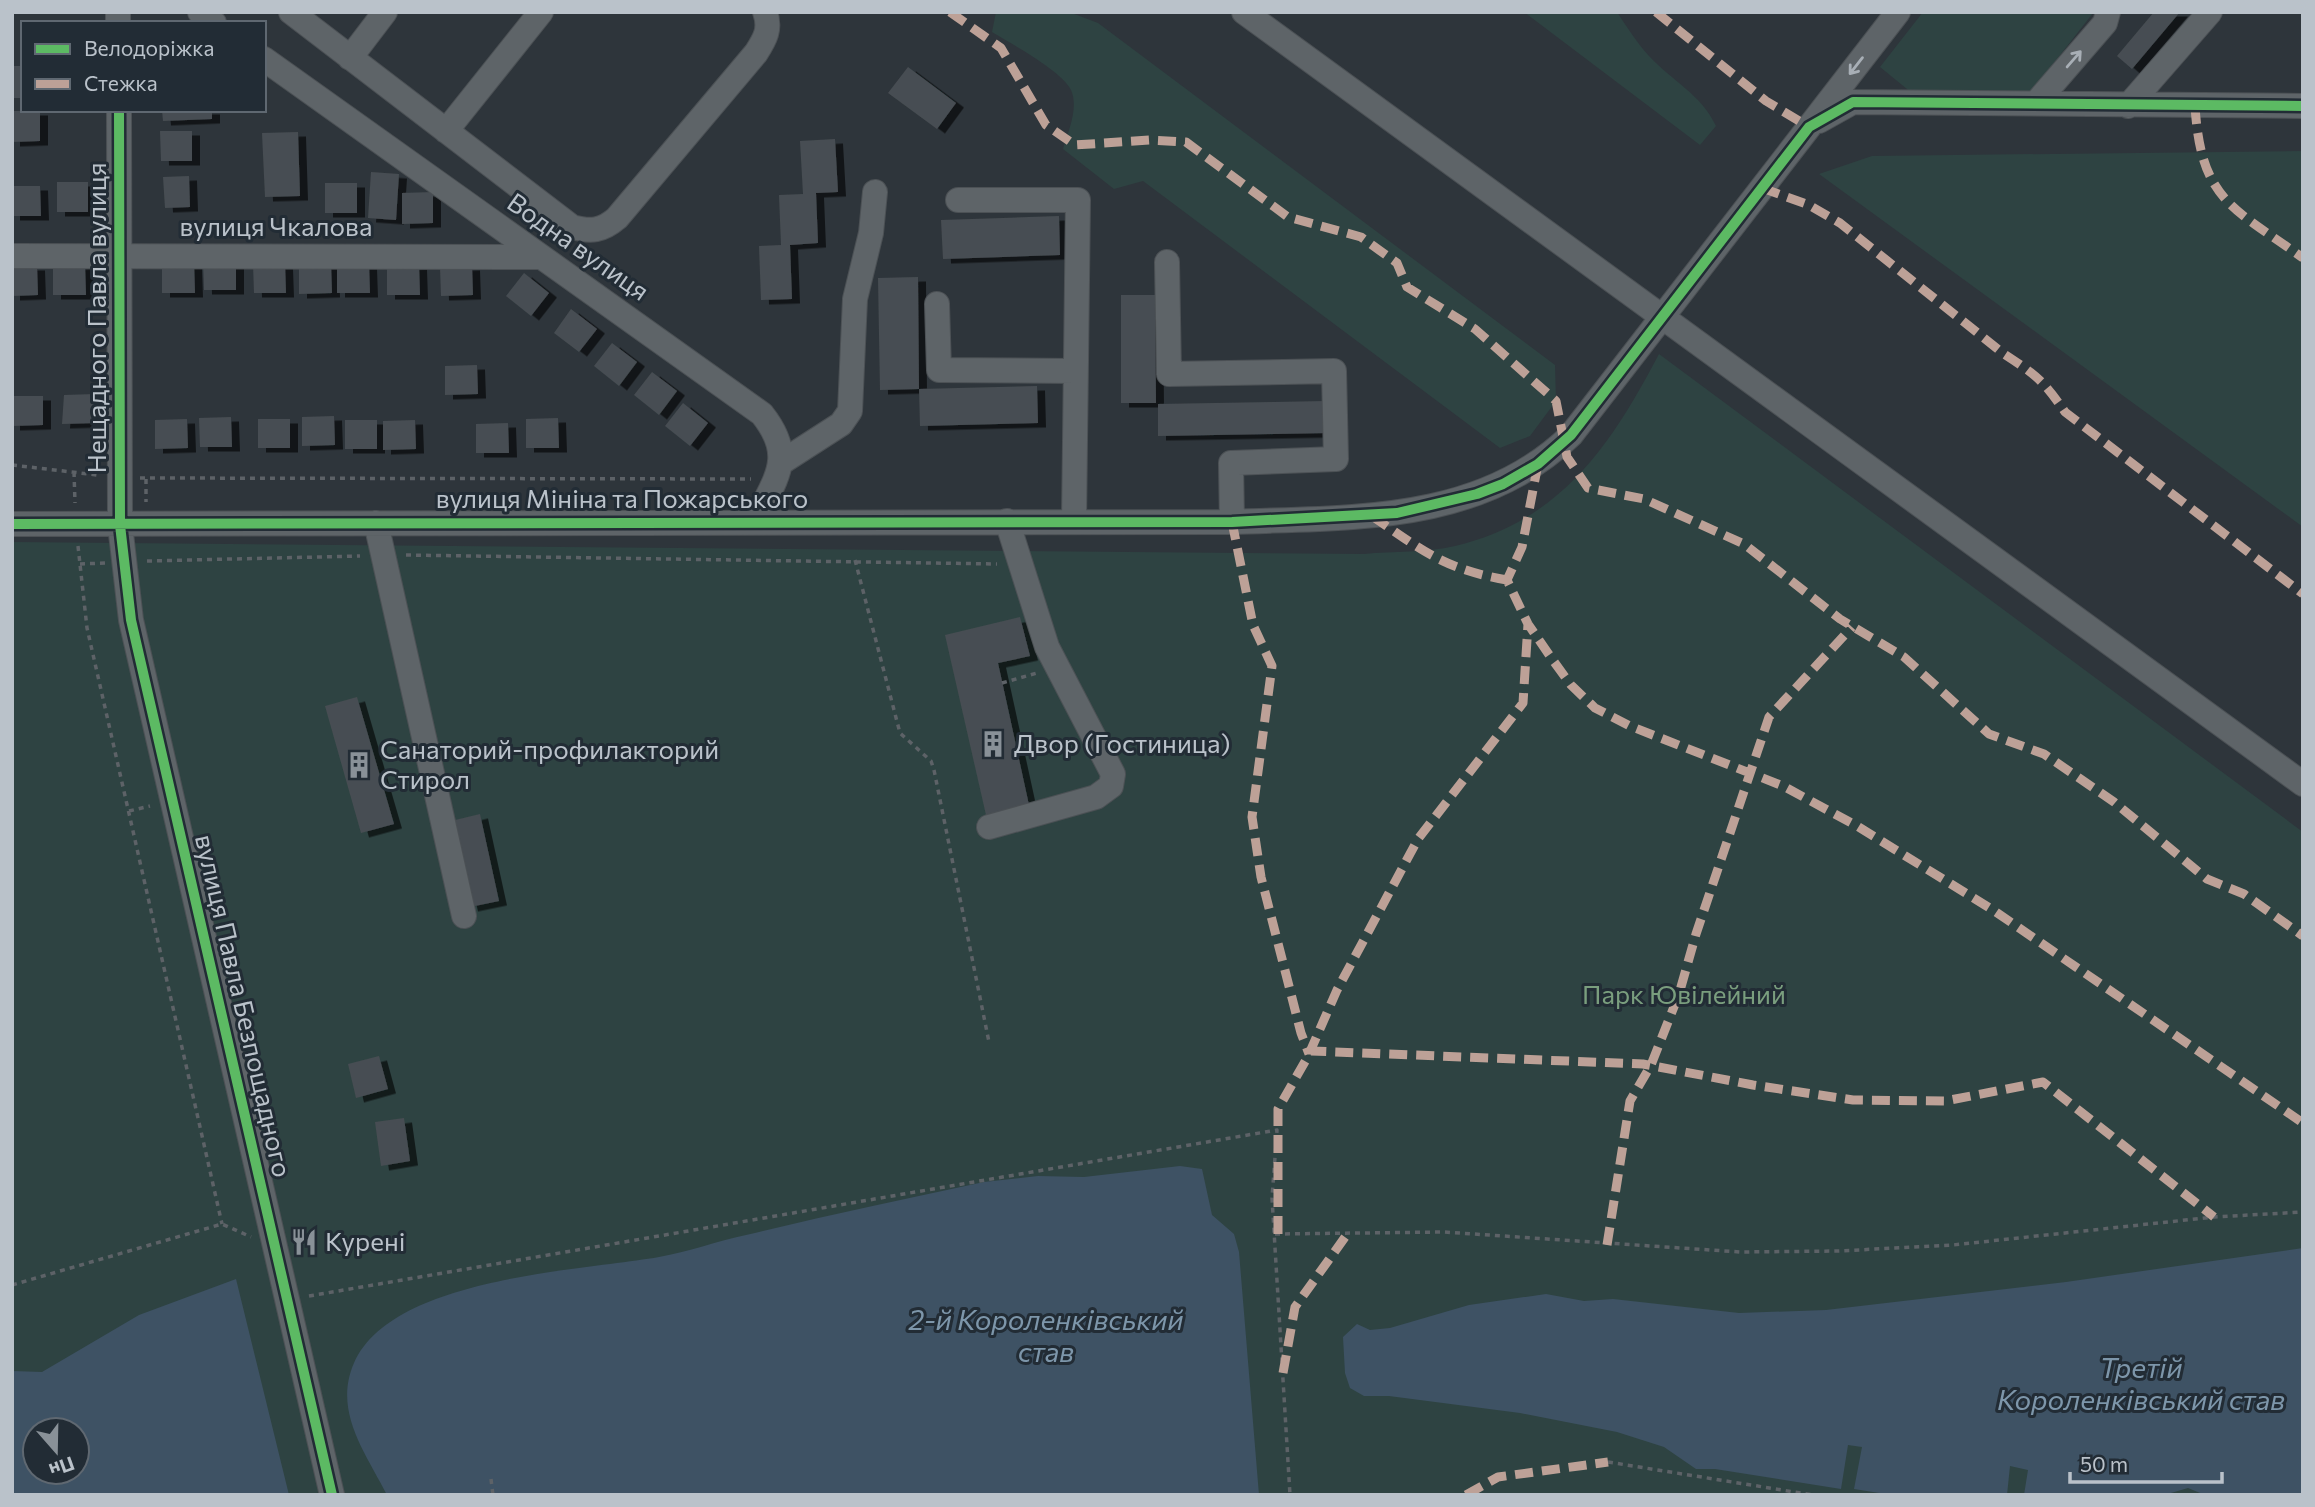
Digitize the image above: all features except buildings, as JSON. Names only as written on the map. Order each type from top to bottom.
[{"type":"street","points":[[291,12],[572,227],[589,231],[606,228],[617,218],[756,53],[766,37],[769,22],[765,12]]},
{"type":"street","points":[[350,58],[384,12]]},
{"type":"street","points":[[446,131],[541,12]]},
{"type":"street","points":[[1244,12],[2303,784]]},
{"type":"street","name":"вулиця Мініна та Пожарського","points":[[12,524],[1232,522],[1397,513],[1447,503],[1503,484],[1538,464],[1570,435],[1898,12]]},
{"type":"street","points":[[2036,103],[2105,23],[2108,12]]},
{"type":"street","points":[[2128,106],[2210,12]]},
{"type":"street","name":"Водна вулиця","points":[[266,60],[762,414],[780,445],[779,470]]},
{"type":"street","points":[[1809,127],[1853,102],[2303,106]]},
{"type":"street","name":"Нещадного Павла вулиця","points":[[119,112],[120,525]]},
{"type":"street","points":[[755,521],[779,470],[841,424],[850,411],[855,299],[871,233],[875,192]]},
{"type":"street","points":[[958,200],[1078,200],[1074,522]]},
{"type":"street","name":"вулиця Чкалова","points":[[12,256],[540,257]]},
{"type":"street","points":[[1167,262],[1169,374],[1334,371],[1336,459],[1231,463],[1232,522]]},
{"type":"street","points":[[937,304],[939,370],[1075,371]]},
{"type":"street","points":[[989,827],[1096,797],[1111,786],[1113,774],[1057,668],[1037,622],[1007,521]]},
{"type":"street","points":[[376,523],[464,916]]},
{"type":"street","name":"вулиця Павла Безпощадного","points":[[120,525],[131,620],[332,1495]]},
{"type":"path","points":[[12,465],[120,478],[779,470]]},
{"type":"path","points":[[74,472],[76,524],[87,628],[222,1224]]},
{"type":"path","points":[[80,564],[383,555],[855,559],[1020,564]]},
{"type":"path","points":[[855,559],[900,733],[931,761],[934,770],[989,1042]]},
{"type":"path","points":[[1002,683],[1057,668]]},
{"type":"path","points":[[287,1300],[1278,1130],[1272,1198],[1290,1495]]},
{"type":"path","points":[[1274,1234],[1444,1232],[1740,1252],[1838,1251],[1954,1245],[2214,1217],[2303,1212]]},
{"type":"path","points":[[12,1285],[222,1224],[276,1248]]},
{"type":"path","points":[[1608,1462],[1813,1495]]},
{"type":"path","points":[[491,1479],[493,1495]]},
{"type":"green space","points":[[996,12],[1069,12],[1098,23],[1555,365],[1556,401],[1530,436],[1500,448],[1143,181],[1114,189],[1063,149],[1073,112],[1071,90],[1047,66],[992,32]]},
{"type":"green space","points":[[1524,12],[1617,12],[1645,51],[1694,96],[1716,126],[1700,145]]},
{"type":"green space","points":[[1923,12],[2093,13],[2028,96],[1918,98],[1880,67]]},
{"type":"green space","points":[[2303,151],[2303,527],[1819,174],[1872,156]]},
{"type":"green space","name":"Парк Ювілейний","points":[[1659,354],[2303,832],[2303,1495],[12,1495],[12,542],[1364,554],[1433,550],[1493,534],[1525,518],[1554,498],[1602,448]]},
{"type":"water","name":"2-й Короленківський став","points":[[1180,1166],[1202,1169],[1212,1215],[1234,1234],[1239,1252],[1259,1495],[387,1495],[361,1447],[349,1415],[348,1381],[354,1363],[375,1334],[406,1312],[446,1295],[537,1274],[670,1255],[735,1237],[984,1182],[1038,1176],[1084,1177]]},
{"type":"water","name":"Третій Короленківський став","points":[[2303,1248],[2303,1495],[2205,1495],[2188,1488],[2164,1495],[2024,1495],[2028,1470],[2010,1466],[2007,1495],[1892,1495],[1854,1489],[1862,1447],[1848,1445],[1841,1489],[1715,1469],[1696,1469],[1664,1447],[1617,1432],[1520,1413],[1389,1396],[1364,1396],[1350,1388],[1345,1373],[1343,1337],[1357,1324],[1370,1330],[1390,1328],[1469,1305],[1546,1294],[1584,1301],[1613,1299],[1739,1313],[1826,1310],[2066,1282]]},
{"type":"water","points":[[236,1279],[289,1495],[12,1495],[12,1371],[42,1372],[139,1315]]},
{"type":"marked path","points":[[950,12],[1001,48],[1046,125],[1075,145],[1149,140],[1186,142],[1288,217],[1361,237],[1397,263],[1407,287],[1475,329],[1556,401],[1567,457],[1588,488],[1644,499],[1744,544],[1840,619],[1904,657],[1989,734],[2044,754],[2114,802],[2207,879],[2244,894],[2303,936]]},
{"type":"marked path","points":[[1656,12],[1766,101],[1809,127]]},
{"type":"marked path","points":[[2195,106],[2198,137],[2204,162],[2213,182],[2239,212],[2303,258]]},
{"type":"marked path","points":[[1762,188],[1809,205],[1840,223],[2004,354],[2032,373],[2051,392],[2065,412],[2303,594]]},
{"type":"marked path","points":[[1538,464],[1522,547],[1507,580],[1528,624],[1552,659],[1571,685],[1595,708],[1630,726],[1783,786],[1857,826],[1993,910],[2303,1123]]},
{"type":"marked path","points":[[1372,516],[1435,557],[1466,570],[1507,580]]},
{"type":"marked path","points":[[1232,522],[1253,625],[1272,666],[1252,817],[1261,877],[1301,1033],[1309,1054]]},
{"type":"marked path","points":[[1309,1054],[1337,990],[1418,839],[1523,703],[1528,624]]},
{"type":"marked path","points":[[1607,1245],[1630,1101],[1651,1065],[1679,994],[1696,934],[1769,717],[1852,627]]},
{"type":"marked path","points":[[1278,1234],[1278,1109],[1311,1051],[1643,1064],[1753,1085],[1853,1100],[1945,1101],[2043,1082],[2214,1217]]},
{"type":"marked path","points":[[1283,1373],[1295,1307],[1348,1233]]},
{"type":"marked path","points":[[1466,1495],[1498,1477],[1608,1462]]},
{"type":"cycle path","points":[[12,524],[1232,522],[1397,513],[1477,494],[1503,484],[1538,464],[1571,435],[1809,127],[1853,102],[2303,106]]},
{"type":"cycle path","points":[[119,112],[120,525],[131,620],[332,1495]]},
{"type":"place","name":"Двор (Гостиница)","points":[[993,744]]},
{"type":"place","name":"Санаторий-профилакторий Стирол","points":[[359,765]]},
{"type":"place","name":"Курені","points":[[304,1242]]}]
